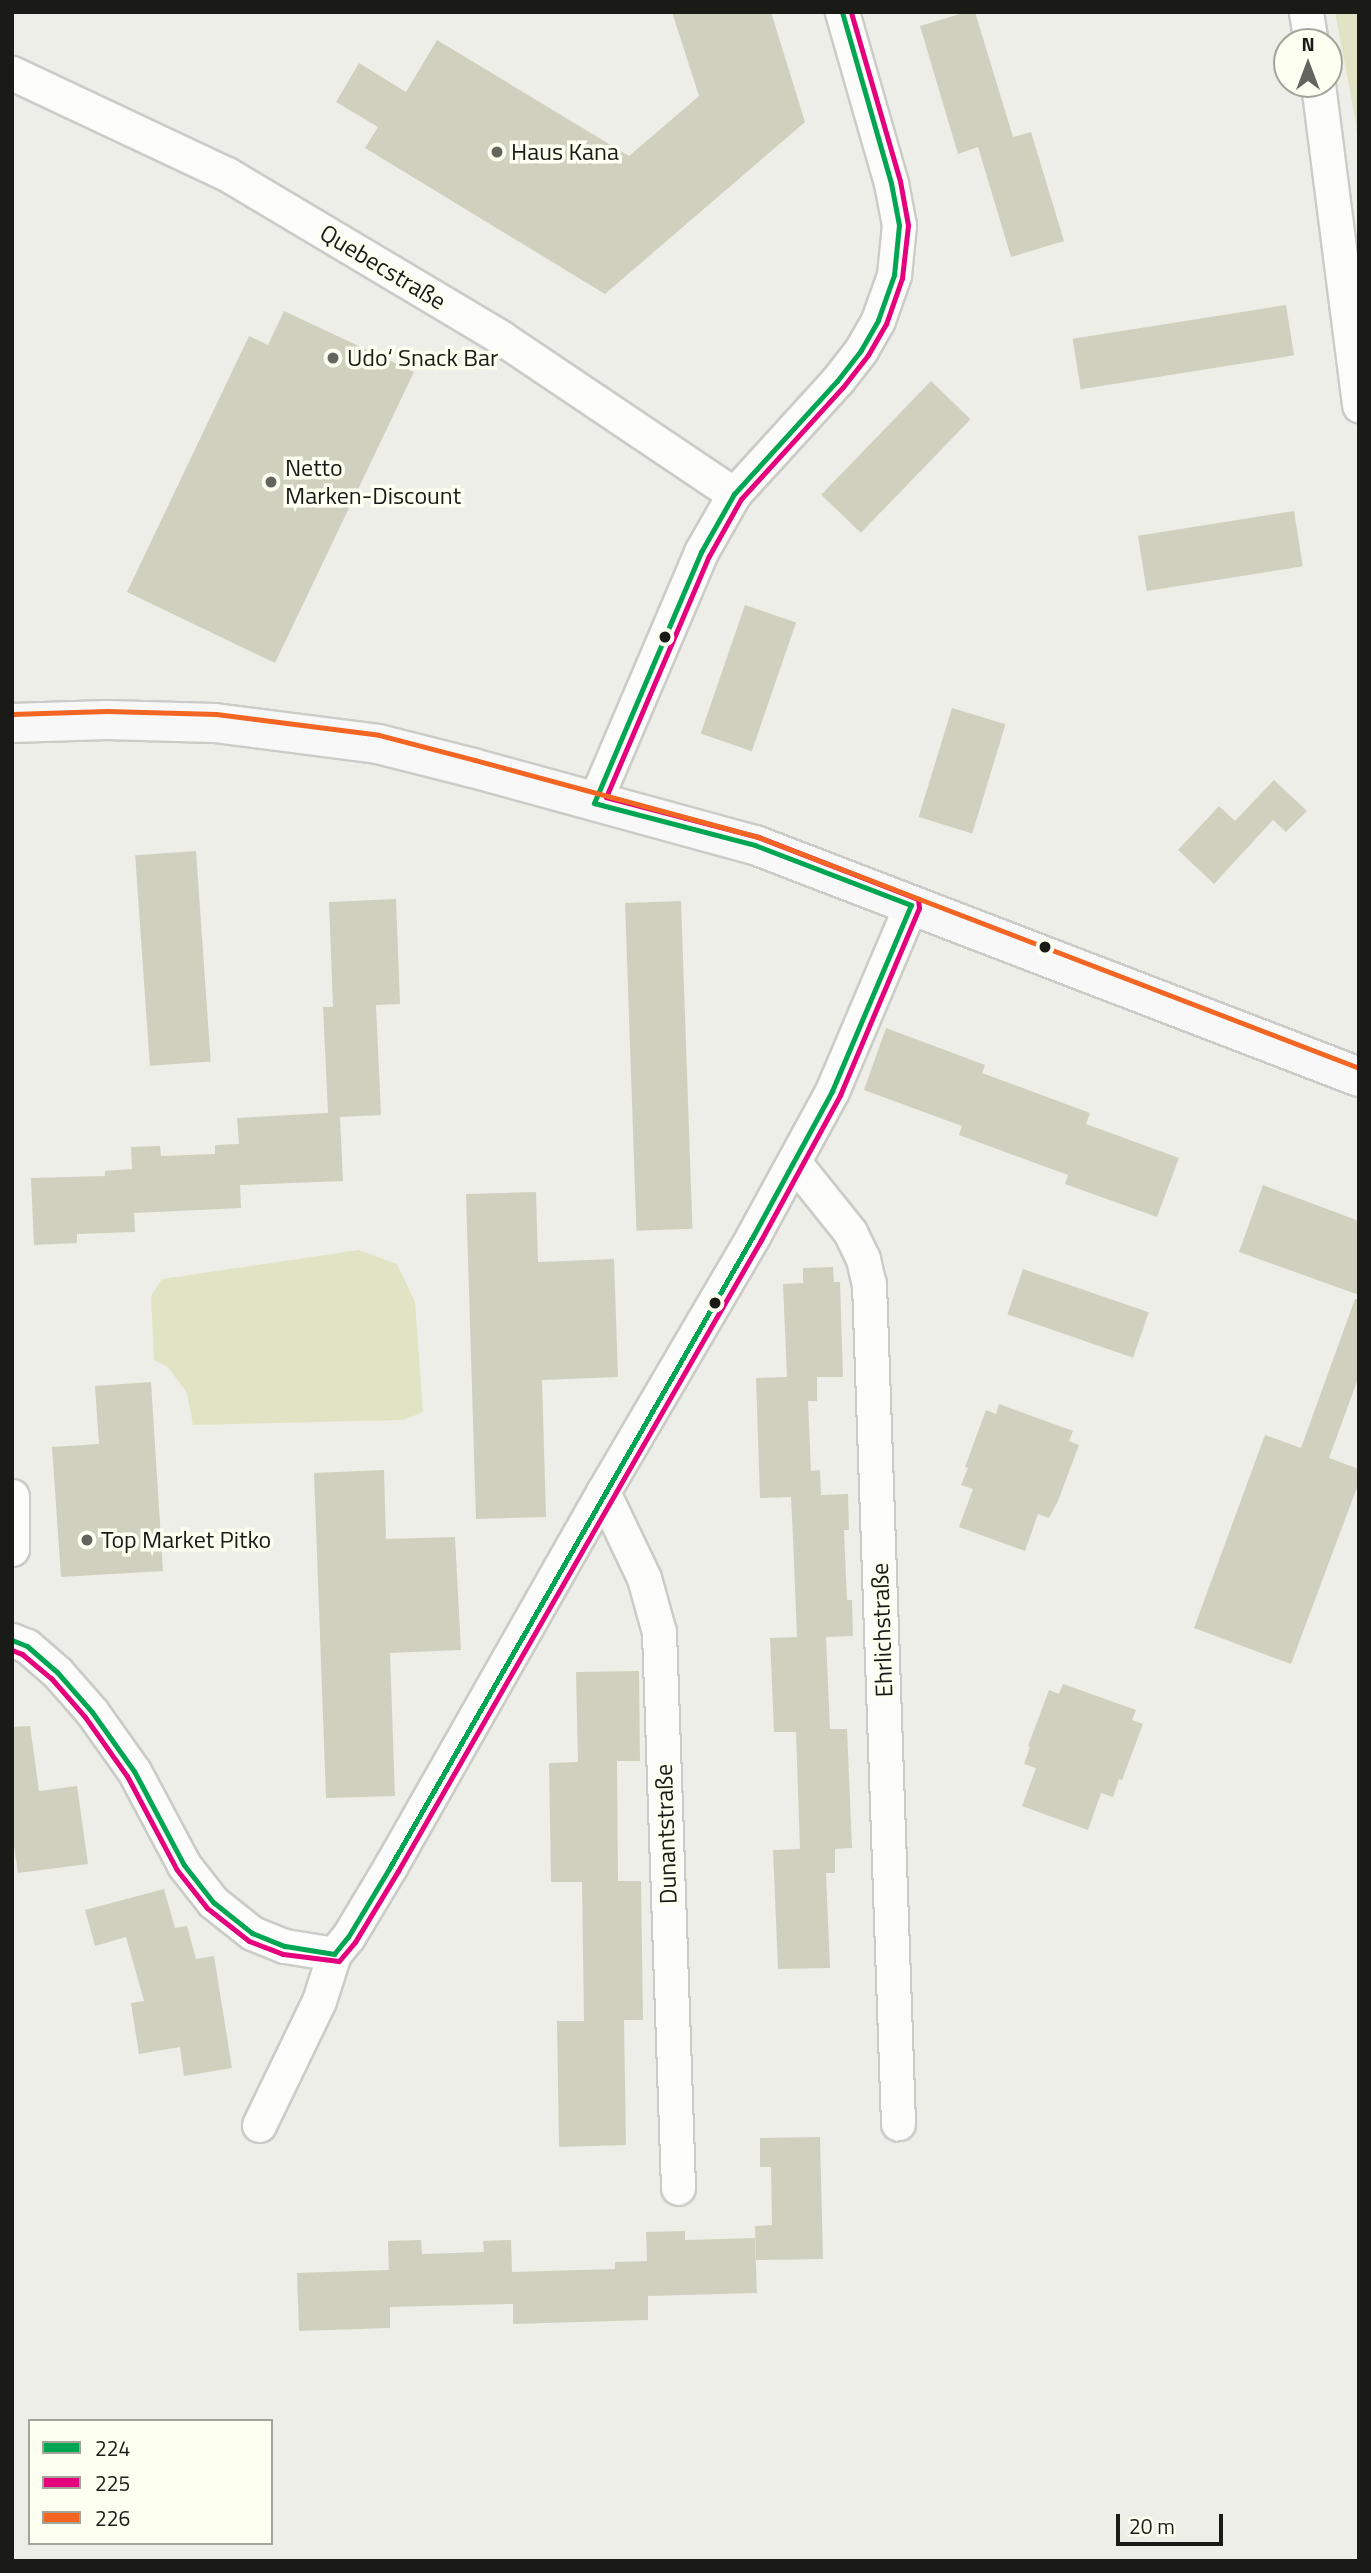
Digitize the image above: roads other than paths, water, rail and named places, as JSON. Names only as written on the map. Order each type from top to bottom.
[{"type":"main road","points":[[12,723],[107,720],[215,723],[377,744],[755,845],[1359,1077]]},
{"type":"street","points":[[594,803],[701,552],[734,494],[837,381],[861,350],[878,320],[894,275],[899,225],[891,183],[842,12]]},
{"type":"street","name":"Quebecstraße","points":[[12,73],[227,174],[500,337],[734,494]]},
{"type":"street","points":[[1320,98],[1359,405]]},
{"type":"street","points":[[259,2125],[319,2001],[334,1954],[348,1937],[390,1867],[794,1162],[832,1091],[911,905]]},
{"type":"street","name":"Ehrlichstraße","points":[[794,1162],[850,1232],[863,1259],[869,1284],[898,2123]]},
{"type":"street","name":"Dunantstraße","points":[[603,1492],[644,1578],[659,1632],[678,2188]]},
{"type":"street","points":[[12,1496],[12,1549]]},
{"type":"street","points":[[12,1640],[27,1646],[57,1672],[92,1712],[134,1771],[184,1865],[213,1902],[252,1933],[285,1946],[334,1954]]},
{"type":"place","name":"Haus Kana","points":[[497,152]]},
{"type":"place","name":"Udo‘ Snack Bar","points":[[333,358]]},
{"type":"place","name":"Netto Marken-Discount","points":[[271,482]]},
{"type":"place","name":"Top Market Pitko","points":[[87,1540]]}]
